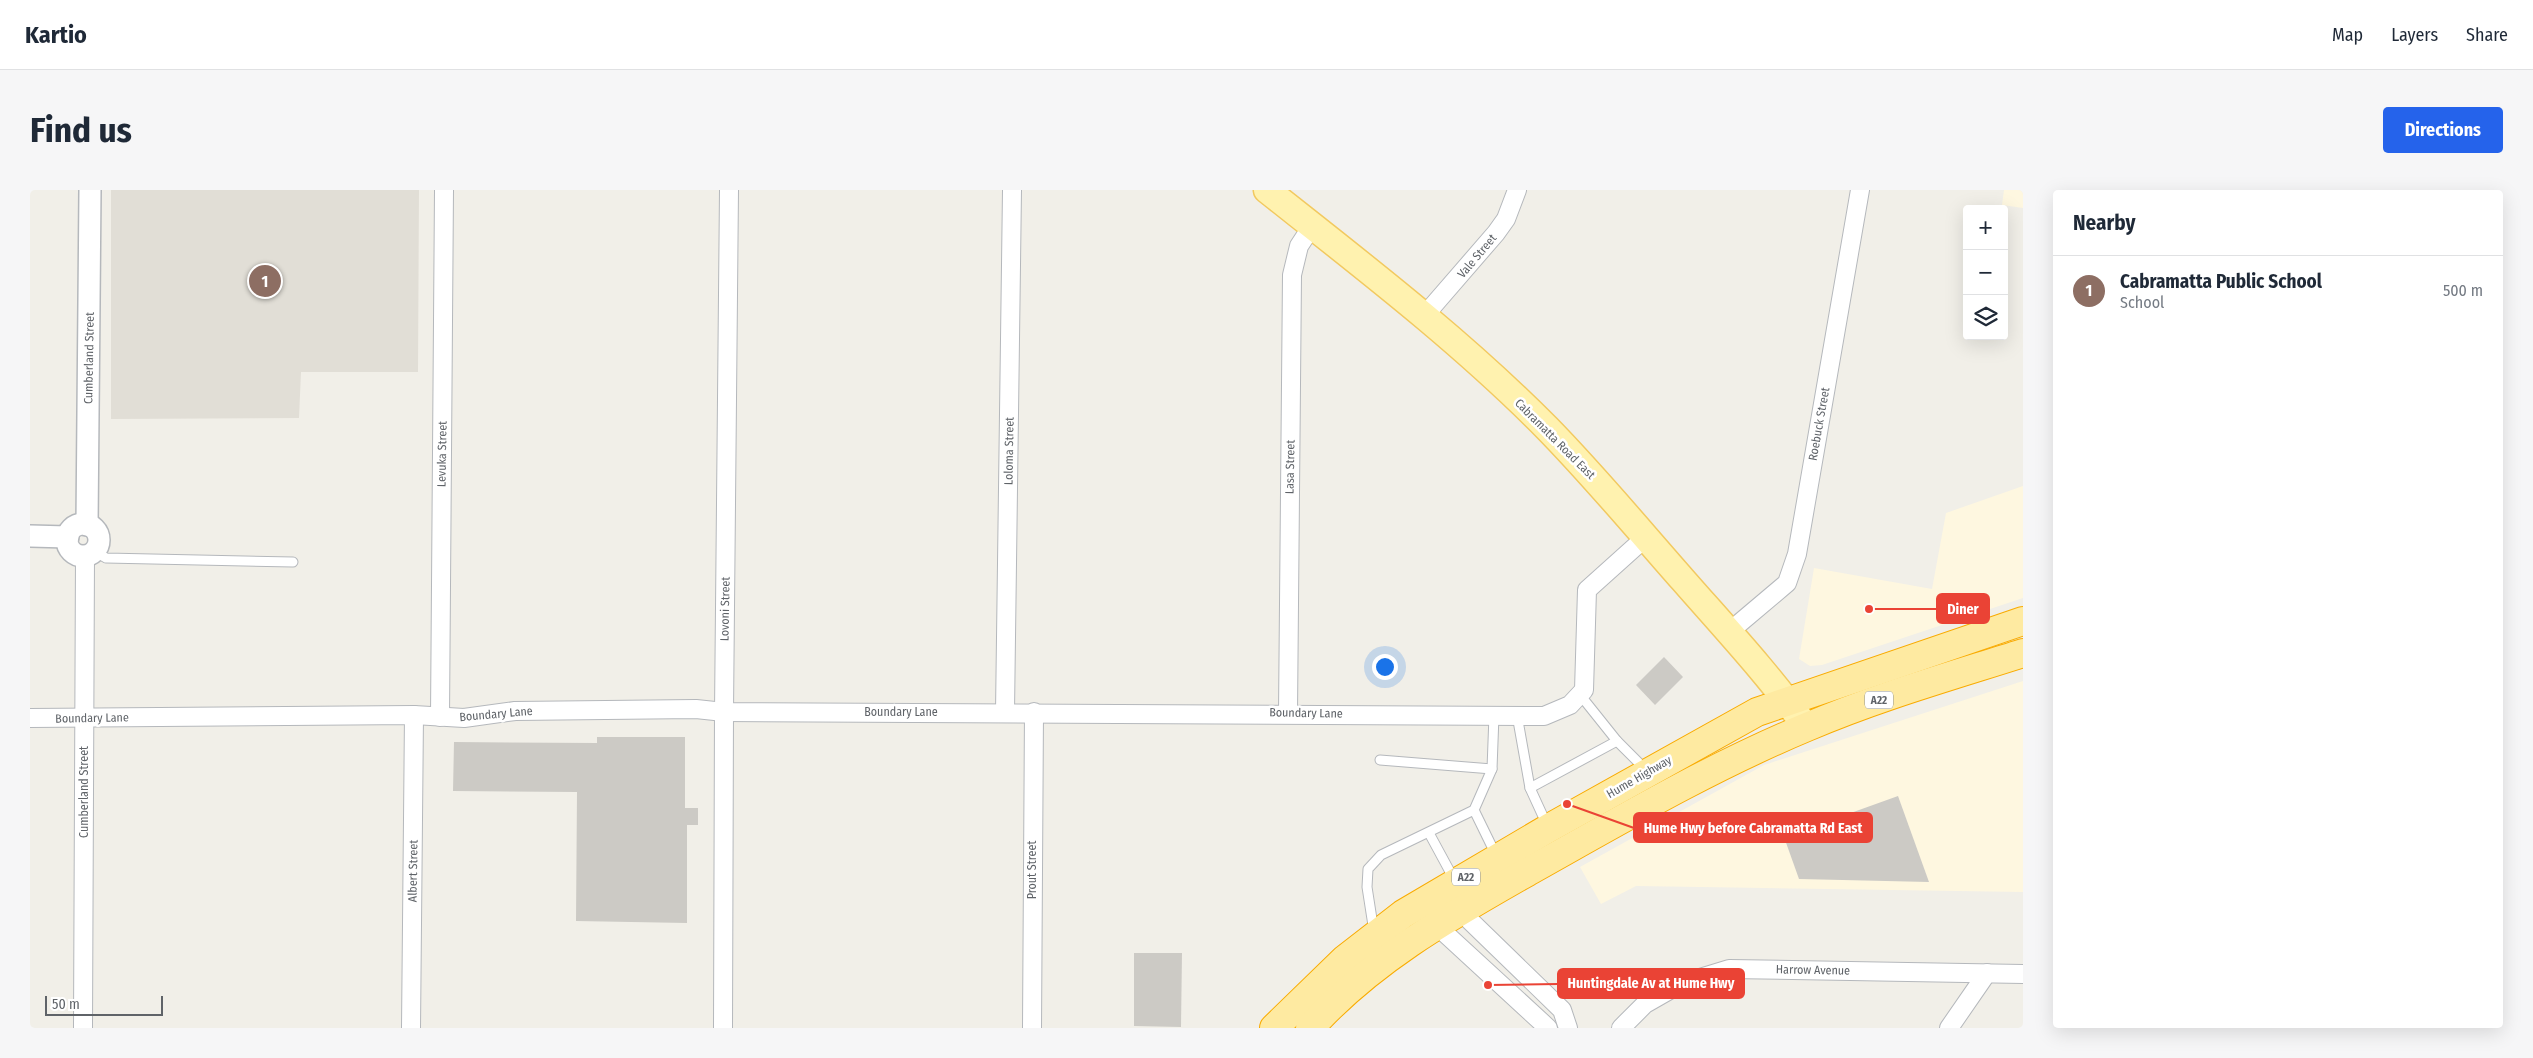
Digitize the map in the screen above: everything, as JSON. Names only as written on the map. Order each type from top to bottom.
[{"type":"highway","name":"Hume Highway","points":[[1274,1028],[1318,983],[1375,934],[1456,882],[1757,712],[1787,700],[2023,621]]},
{"type":"highway","name":"A22","points":[[1310,1028],[1359,980],[1459,910],[1700,777],[1806,727],[2023,653]]},
{"type":"main road","name":"Cabramatta Road East","points":[[1267,190],[1425,315],[1546,427],[1601,485],[1729,632],[1787,700],[1806,727]]},
{"type":"street","name":"Cumberland Street","points":[[87,525],[90,190]]},
{"type":"street","name":"Levuka Street","points":[[440,717],[444,190]]},
{"type":"street","name":"Lovoni Street","points":[[723,1028],[729,190]]},
{"type":"street","name":"Loloma Street","points":[[1005,712],[1012,190]]},
{"type":"street","name":"Vale Street","points":[[1425,315],[1496,233],[1506,219],[1517,190]]},
{"type":"street","name":"Roebuck Street","points":[[1729,632],[1787,583],[1797,554],[1860,190]]},
{"type":"street","name":"Lasa Street","points":[[1288,713],[1292,275],[1299,246],[1312,226]]},
{"type":"street","points":[[87,525],[94,529],[99,538],[90,554],[71,551],[68,537],[76,526],[87,525]]},
{"type":"street","points":[[30,536],[68,537]]},
{"type":"street","points":[[1581,696],[1584,690],[1587,590],[1646,537]]},
{"type":"street","name":"Cumberland Street","points":[[83,1028],[85,717],[90,554]]},
{"type":"street","name":"Boundary Lane","points":[[30,718],[414,715],[464,718],[515,711],[696,709],[724,712],[1288,713],[1544,716],[1570,705],[1581,696]]},
{"type":"street","name":"Prout Street","points":[[1032,1028],[1034,712]]},
{"type":"street","name":"Albert Street","points":[[411,1028],[414,715]]},
{"type":"street","points":[[1459,910],[1562,1010],[1568,1028]]},
{"type":"street","points":[[1436,925],[1548,1028]]},
{"type":"street","name":"Harrow Avenue","points":[[1621,1028],[1645,1004],[1680,984],[1729,969],[2023,974]]},
{"type":"street","points":[[1948,1028],[1987,973]]},
{"type":"lane","points":[[90,554],[106,558],[293,562]]},
{"type":"lane","points":[[1581,696],[1617,741],[1648,772]]},
{"type":"lane","points":[[1375,934],[1368,896],[1368,868],[1381,855],[1474,810],[1492,769],[1494,715]]},
{"type":"lane","points":[[1517,715],[1530,788],[1549,828]]},
{"type":"lane","points":[[1530,788],[1617,741]]},
{"type":"lane","points":[[1380,760],[1492,769]]},
{"type":"lane","points":[[1474,810],[1498,858]]},
{"type":"lane","points":[[1429,833],[1456,882]]},
{"type":"shaded area","points":[[111,190],[419,190],[418,372],[301,372],[299,418],[111,419]]},
{"type":"shaded area","points":[[2004,190],[2023,190],[2023,208],[2002,205]]},
{"type":"shaded area","points":[[2023,486],[2023,598],[1822,665],[1810,666],[1799,659],[1814,568],[1932,589],[1946,513]]},
{"type":"shaded area","points":[[2023,681],[2023,892],[1636,886],[1601,904],[1580,867],[1764,765]]},
{"type":"building","points":[[1664,657],[1683,677],[1655,705],[1636,685]]},
{"type":"building","points":[[597,737],[685,737],[685,808],[698,808],[698,825],[687,825],[687,923],[576,921],[577,792],[453,791],[454,742],[597,743]]},
{"type":"building","points":[[1898,796],[1929,882],[1799,879],[1784,837]]},
{"type":"building","points":[[1134,953],[1182,953],[1181,1027],[1134,1026]]},
{"type":"place","name":"Cabramatta Public School","points":[[265,281]]},
{"type":"place","name":"Diner","points":[[1869,609]]},
{"type":"place","name":"Hume Hwy before Cabramatta Rd East","points":[[1567,804]]},
{"type":"place","name":"Huntingdale Av at Hume Hwy","points":[[1488,985]]}]
